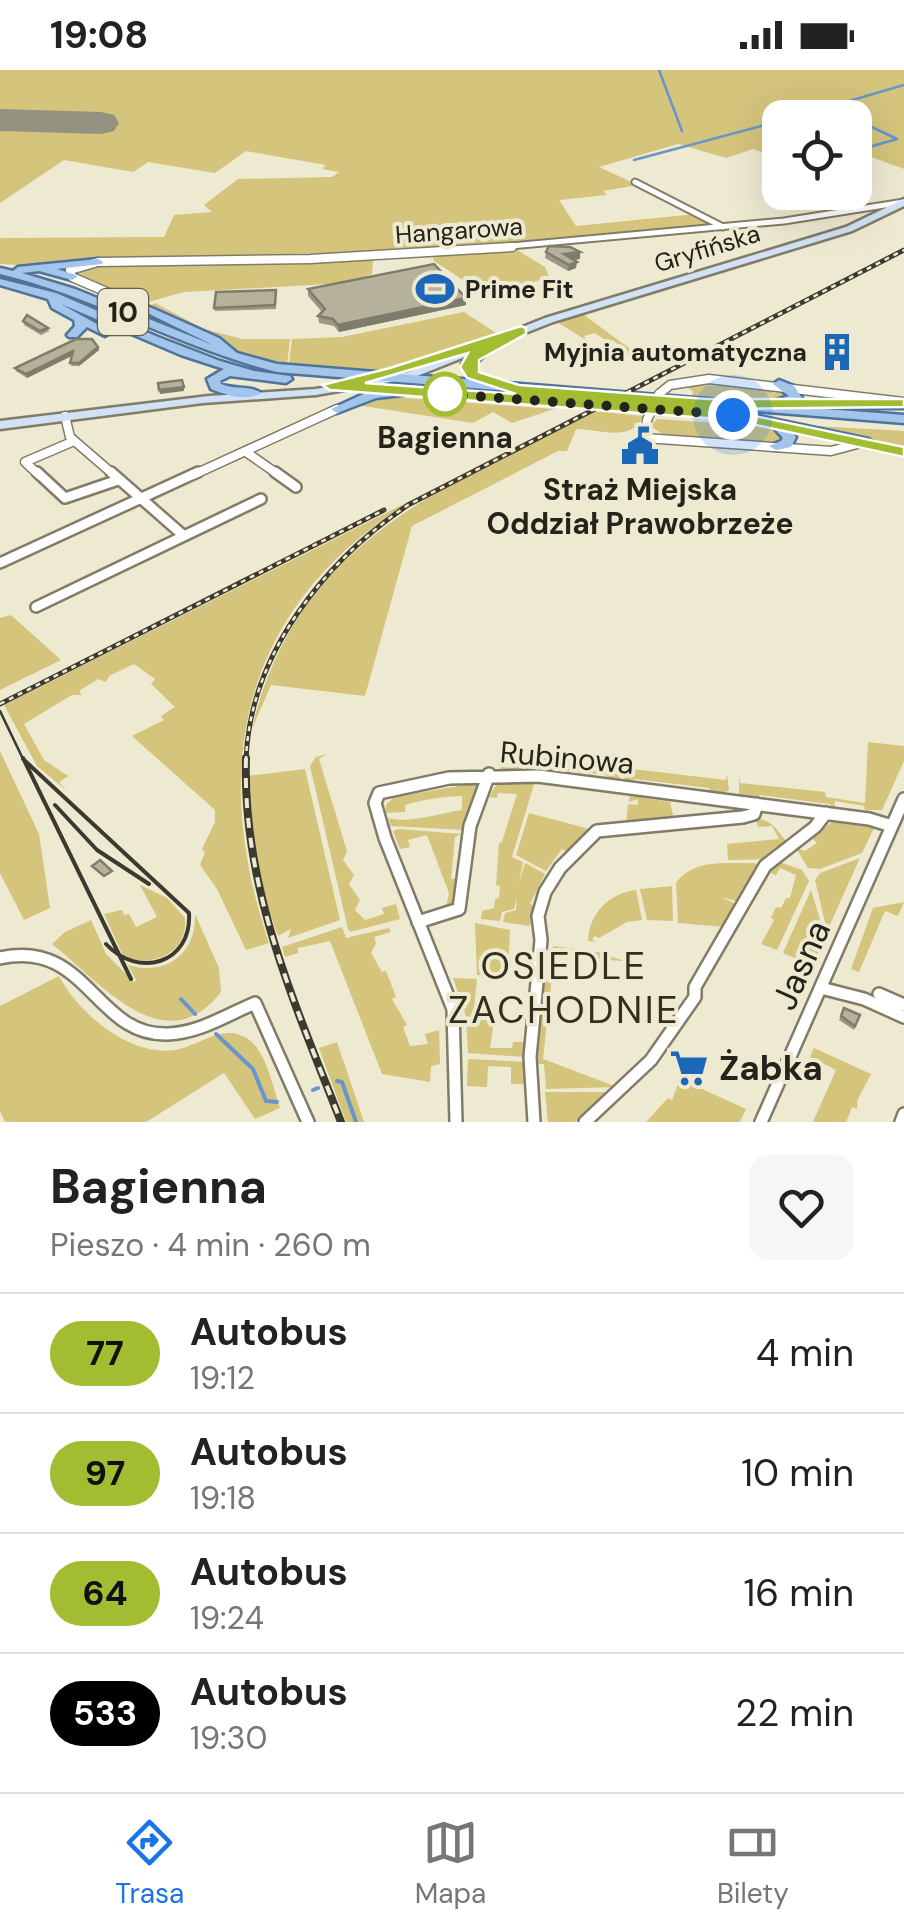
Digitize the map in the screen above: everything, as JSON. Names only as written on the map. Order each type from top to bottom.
[{"type":"main road","points":[[0,270],[98,262]]},
{"type":"main road","points":[[34,269],[72,277]]},
{"type":"main road","name":"10","points":[[0,270],[64,286],[184,342],[304,372],[904,419]]},
{"type":"main road","name":"10","points":[[0,282],[52,295],[203,360],[286,379],[904,428]]},
{"type":"main road","points":[[52,295],[56,306],[105,332]]},
{"type":"main road","points":[[141,307],[215,341],[244,360]]},
{"type":"main road","points":[[73,335],[82,326],[80,319]]},
{"type":"main road","points":[[128,329],[132,334],[128,344]]},
{"type":"main road","points":[[490,346],[470,360],[470,371],[481,380],[518,390]]},
{"type":"main road","points":[[254,394],[225,392],[212,379],[226,372],[286,379]]},
{"type":"main road","points":[[779,384],[790,389],[796,398]]},
{"type":"main road","points":[[337,410],[372,395],[406,391]]},
{"type":"main road","points":[[777,404],[804,392],[814,392]]},
{"type":"main road","points":[[707,404],[904,403]]},
{"type":"main road","points":[[733,415],[868,444]]},
{"type":"main road","points":[[769,422],[789,434],[786,444],[776,446]]},
{"type":"street","points":[[635,182],[723,227]]},
{"type":"street","name":"Hangarowa","points":[[872,208],[904,202]]},
{"type":"street","name":"Gryfińska","points":[[0,424],[369,378],[874,218],[904,202]]},
{"type":"street","points":[[859,210],[874,218]]},
{"type":"street","name":"Hangarowa","points":[[72,277],[75,266],[98,262],[388,255],[723,227],[859,210]]},
{"type":"street","points":[[72,277],[141,307]]},
{"type":"street","name":"Gryfińska","points":[[204,400],[356,387],[390,380],[490,346],[521,331]]},
{"type":"street","points":[[904,403],[779,384],[682,380],[664,386],[647,420],[645,438],[831,450],[868,444],[904,452]]},
{"type":"street","points":[[0,562],[337,410]]},
{"type":"street","points":[[65,416],[66,430],[74,440],[184,536]]},
{"type":"street","points":[[74,440],[25,462],[65,498],[118,480]]},
{"type":"street","points":[[246,452],[296,487]]},
{"type":"street","points":[[36,607],[261,499]]},
{"type":"street","points":[[456,1122],[453,1009],[418,922],[447,916],[459,908],[469,832],[490,774]]},
{"type":"street","name":"Rubinowa","points":[[418,922],[385,838],[375,798],[389,789],[418,782],[490,774],[572,779],[826,813],[891,828]]},
{"type":"street","name":"Jasna","points":[[761,1122],[904,798]]},
{"type":"street","name":"Rubinowa","points":[[540,930],[539,912],[555,878],[590,836],[612,828],[749,816],[754,814],[757,804]]},
{"type":"street","points":[[585,1122],[652,1060],[695,998],[695,987],[764,866],[815,827],[826,813]]},
{"type":"street","points":[[891,828],[904,836]]},
{"type":"street","points":[[534,1122],[530,1057],[539,987],[540,930]]},
{"type":"street","points":[[6,956],[32,951],[51,957],[128,1022],[150,1033],[186,1031],[255,1003],[308,1122]]},
{"type":"street","points":[[821,988],[864,999],[904,1017]]},
{"type":"street","points":[[879,994],[904,1005]]},
{"type":"street","points":[[900,1122],[904,1114]]},
{"type":"shaded area","points":[[0,70],[904,70],[904,169],[872,157],[872,100],[762,100],[762,152],[753,149],[726,158],[678,144],[599,167],[638,185],[603,191],[607,195],[559,200],[576,226],[696,214],[717,225],[415,251],[71,259],[39,266],[0,264],[0,238],[164,237],[174,215],[212,212],[204,205],[238,179],[332,177],[339,172],[322,169],[326,165],[246,151],[215,173],[148,162],[133,172],[64,160],[0,203]]},
{"type":"shaded area","points":[[517,250],[545,267],[549,277],[489,297],[434,261],[433,256]]},
{"type":"shaded area","points":[[364,258],[373,261],[372,274],[347,283],[184,292],[141,304],[74,276],[79,266]]},
{"type":"shaded area","points":[[155,303],[204,329],[242,339],[290,339],[287,364],[235,353],[148,307]]},
{"type":"shaded area","points":[[464,312],[496,333],[383,371],[289,363],[292,339],[342,337]]},
{"type":"shaded area","points":[[580,312],[640,356],[649,358],[643,361],[627,353],[609,356],[600,350],[621,347],[613,340],[607,341],[595,333],[584,336],[586,340],[557,322]]},
{"type":"shaded area","points":[[683,385],[777,387],[780,389],[763,399],[785,388],[791,396],[779,402],[692,398],[693,391]]},
{"type":"shaded area","points":[[379,396],[554,409],[512,423],[493,412],[473,423],[357,405]]},
{"type":"shaded area","points":[[592,411],[643,416],[624,432],[576,429],[567,451],[558,451],[412,526],[365,696],[271,685],[252,729],[273,665],[302,612],[338,568],[381,530],[429,497]]},
{"type":"shaded area","points":[[657,419],[776,427],[785,439],[774,443],[666,436],[650,426]]},
{"type":"shaded area","points":[[800,425],[904,431],[904,448]]},
{"type":"shaded area","points":[[416,498],[358,539],[312,585],[278,636],[255,691],[243,749],[242,811],[250,876],[269,943],[246,950],[217,889],[200,865],[205,852],[202,849],[215,822],[215,810],[132,736],[164,720],[161,716],[175,707],[151,684],[155,679],[134,664],[109,676],[106,682],[98,679],[79,691],[82,695],[72,695],[24,724],[44,760],[68,776],[59,782],[67,791],[37,766],[4,705]]},
{"type":"shaded area","points":[[11,615],[61,660],[0,690],[0,618]]},
{"type":"shaded area","points":[[868,742],[904,746],[904,761],[882,810],[865,810],[864,806],[835,801],[834,808],[829,804],[760,795],[755,800],[739,794],[739,775],[740,783],[825,792],[826,797],[865,803]]},
{"type":"shaded area","points":[[0,751],[39,834],[50,908],[24,920],[0,873]]},
{"type":"shaded area","points":[[327,754],[319,759],[347,851],[343,860],[354,875],[349,884],[360,900],[355,910],[365,920],[384,914],[382,908],[396,904],[400,919],[350,932],[348,929],[310,766],[316,757]]},
{"type":"shaded area","points":[[513,755],[726,780],[727,774],[729,790],[722,795],[710,794],[709,788],[635,779],[624,784],[625,774],[617,770],[621,783],[610,781],[606,775],[520,766],[516,771],[501,770],[513,768]]},
{"type":"shaded area","points":[[305,769],[340,920],[288,938],[291,929],[278,936],[260,878],[249,818],[247,776]]},
{"type":"shaded area","points":[[535,781],[512,857],[523,862],[519,883],[525,863],[545,874],[530,904],[538,907],[529,926],[503,922],[505,913],[516,910],[517,897],[514,909],[502,912],[500,921],[481,919],[482,911],[494,908],[495,899],[499,898],[499,843],[517,794],[498,793],[497,798],[489,797],[498,782]]},
{"type":"shaded area","points":[[482,785],[465,830],[391,826],[388,818],[415,819],[462,810],[462,796],[455,796],[418,801],[405,805],[405,812],[386,813],[386,805],[394,797]]},
{"type":"shaded area","points":[[630,796],[670,802],[674,820],[626,824],[628,804],[638,805],[638,799],[629,802]]},
{"type":"shaded area","points":[[529,813],[593,830],[569,852],[562,849],[546,871],[516,855]]},
{"type":"shaded area","points":[[756,819],[771,824],[789,845],[770,859],[728,860],[727,844],[779,839],[772,826],[758,827]]},
{"type":"shaded area","points":[[832,822],[874,828],[862,853],[820,869],[808,868],[796,848],[805,851],[817,843],[810,837]]},
{"type":"shaded area","points":[[393,831],[461,834],[455,837],[451,879],[460,878],[456,908],[446,908],[449,893],[427,835],[408,840],[410,847],[400,849]]},
{"type":"shaded area","points":[[860,858],[827,931],[815,880],[820,873]]},
{"type":"shaded area","points":[[779,862],[802,870],[809,881],[777,950],[761,944],[774,920],[771,918],[776,907],[781,908],[790,898],[796,875],[780,868],[776,875],[768,872]]},
{"type":"shaded area","points":[[712,864],[761,866],[740,902],[721,897],[738,905],[726,927],[678,923],[676,883],[683,875]]},
{"type":"shaded area","points":[[140,885],[167,898],[185,918],[181,940],[157,959],[124,958],[104,914],[122,910],[136,927],[157,917]]},
{"type":"shaded area","points":[[672,886],[673,921],[647,920],[640,889]]},
{"type":"shaded area","points":[[636,890],[642,920],[627,922],[599,938],[595,936],[595,942],[588,941],[592,922],[602,906],[617,895]]},
{"type":"shaded area","points":[[811,890],[825,936],[813,966],[783,953]]},
{"type":"shaded area","points":[[904,902],[898,916],[885,911],[859,972],[851,969],[873,908]]},
{"type":"shaded area","points":[[195,914],[219,968],[221,992],[200,1012],[178,1020],[156,1019],[134,1010],[52,944],[65,932],[91,920],[106,954],[134,982],[128,965],[155,968],[176,959],[185,950],[191,940]]},
{"type":"shaded area","points":[[475,923],[510,930],[508,976],[477,975]]},
{"type":"shaded area","points":[[342,927],[346,938],[389,928],[391,932],[374,937],[376,943],[371,953],[382,972],[386,971],[396,997],[392,999],[407,1025],[403,1027],[410,1046],[428,1044],[425,1034],[439,1030],[440,1064],[431,1066],[430,1082],[382,1074],[330,941],[298,948],[298,953],[285,957],[282,947]]},
{"type":"shaded area","points":[[554,946],[598,952],[624,961],[554,957],[543,1059],[617,1087],[546,1089],[544,1064],[536,1064],[545,957]]},
{"type":"shaded area","points":[[59,976],[92,1018],[141,1047],[175,1050],[230,1033],[248,1039],[264,1061],[280,1108],[255,1119],[224,1073],[146,1122],[5,1122],[0,1111],[0,1006]]},
{"type":"shaded area","points":[[453,978],[477,979],[473,1018],[494,1020],[490,1048],[512,1048],[513,1042],[528,1042],[526,1057],[468,1053],[466,1016]]},
{"type":"shaded area","points":[[337,1042],[364,1122],[346,1122],[319,1048]]},
{"type":"shaded area","points":[[814,1048],[871,1074],[857,1109],[852,1107],[846,1122],[813,1122],[836,1070],[810,1057]]},
{"type":"shaded area","points":[[468,1059],[528,1062],[528,1084],[511,1084],[511,1067],[488,1066],[487,1087],[467,1086]]},
{"type":"shaded area","points":[[680,1079],[746,1109],[740,1122],[646,1122],[668,1098],[672,1100]]},
{"type":"shaded area","points":[[545,1092],[612,1092],[575,1122],[548,1122]]},
{"type":"building","points":[[549,246],[570,247],[580,252],[564,254],[577,262],[569,265],[546,252]]},
{"type":"building","points":[[434,264],[466,298],[338,325],[333,319],[318,316],[325,309],[308,289]]},
{"type":"building","points":[[276,290],[275,305],[214,308],[216,292]]},
{"type":"building","points":[[27,315],[48,328],[40,331],[23,321]]},
{"type":"building","points":[[76,339],[92,339],[98,347],[79,363],[70,363],[73,351],[26,374],[15,368]]},
{"type":"building","points":[[182,380],[184,387],[159,390],[158,383]]},
{"type":"building","points":[[100,860],[112,871],[104,876],[92,866]]},
{"type":"building","points":[[844,1008],[860,1015],[855,1026],[841,1016]]},
{"type":"waterway","points":[[659,70],[682,131]]},
{"type":"waterway","points":[[853,100],[904,85]]},
{"type":"waterway","points":[[634,160],[762,126]]},
{"type":"waterway","points":[[872,127],[897,139],[872,146]]},
{"type":"waterway","points":[[181,999],[195,1014]]},
{"type":"waterway","points":[[216,1034],[253,1069],[266,1101],[277,1102]]},
{"type":"waterway","points":[[337,1081],[342,1082],[356,1122]]},
{"type":"waterway","points":[[313,1090],[318,1088]]},
{"type":"runway","points":[[0,120],[101,123]]},
{"type":"tram line","points":[[0,711],[23,759]]},
{"type":"tram line","points":[[24,760],[189,913],[182,944],[161,961],[147,963],[119,955]]},
{"type":"tram line","points":[[24,760],[119,955]]},
{"type":"tram line","points":[[55,805],[97,850],[149,884]]},
{"type":"tram line","points":[[106,944],[119,955]]},
{"type":"tram line","points":[[119,955],[131,979]]},
{"type":"railway","points":[[246,760],[250,722],[276,648],[321,583],[377,528],[408,505],[904,250]]},
{"type":"railway","points":[[0,704],[384,510]]},
{"type":"railway","points":[[246,760],[247,806],[262,899],[290,989],[341,1122]]},
{"type":"bus line","name":"77","points":[[904,404],[707,404],[518,390],[473,375],[468,367],[472,357],[521,331],[394,372],[330,385],[733,415],[904,452]]},
{"type":"place","name":"Prime Fit","points":[[435,289]]},
{"type":"place","name":"Myjnia automatyczna","points":[[837,352]]},
{"type":"place","name":"Bagienna","points":[[445,394]]},
{"type":"place","name":"Straż Miejska Oddział Prawobrzeże","points":[[640,446]]},
{"type":"place","name":"Żabka","points":[[689,1068]]},
{"type":"district","name":"OSIEDLE ZACHODNIE","points":[[564,988]]},
{"type":"route","points":[[445,394],[733,415]]}]
